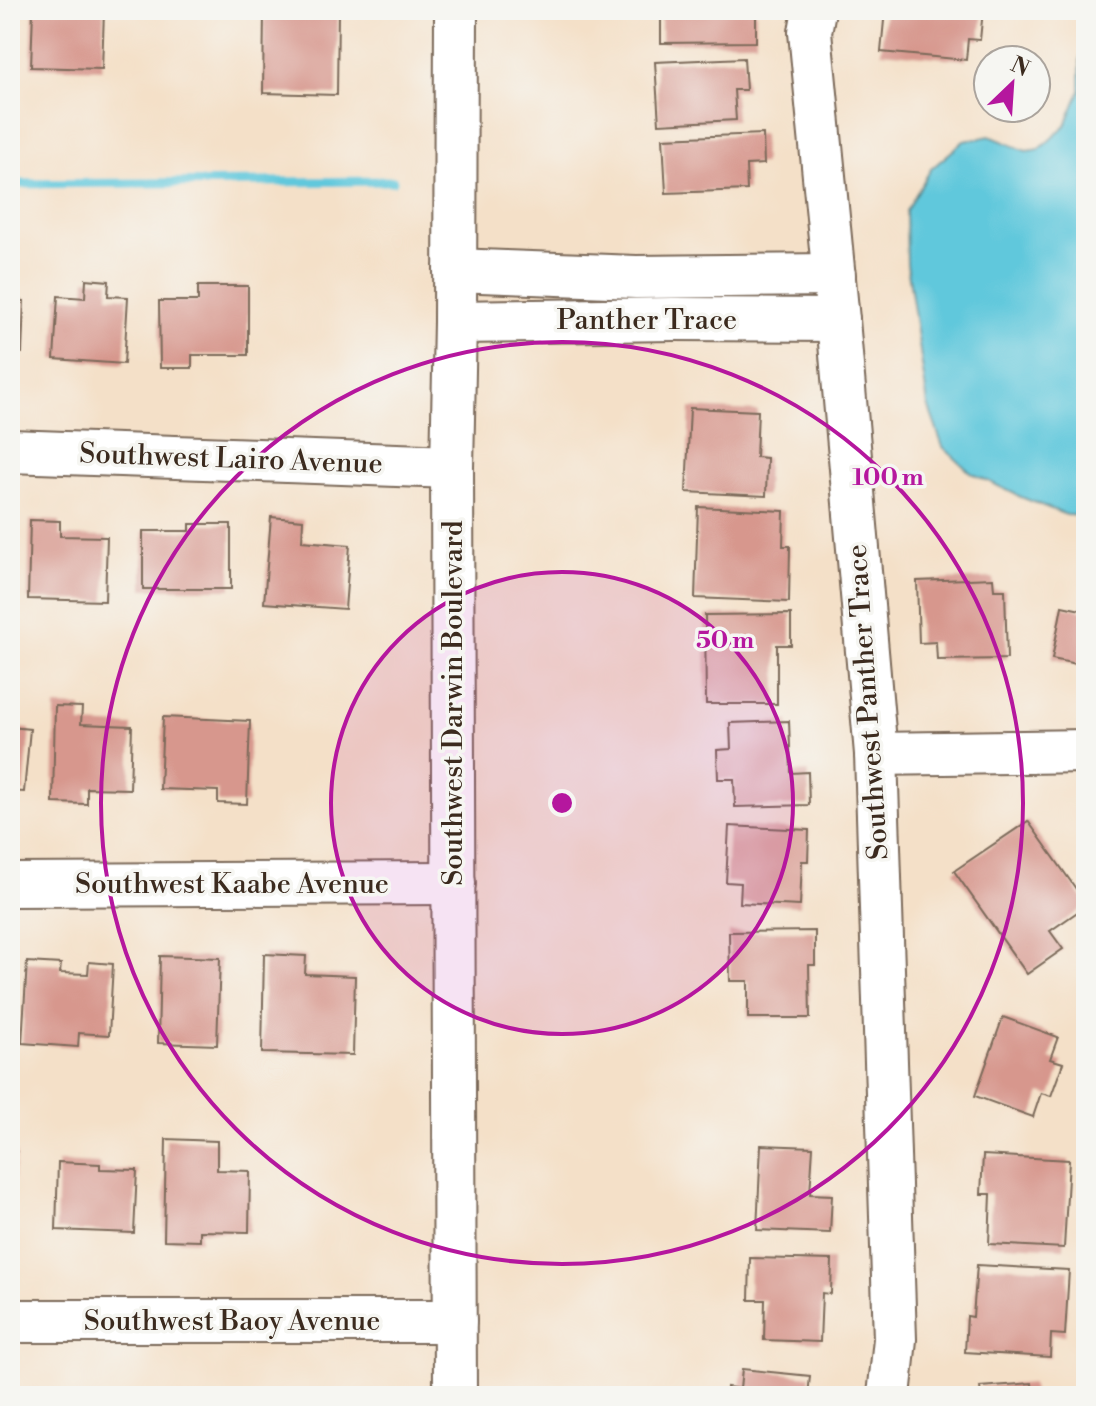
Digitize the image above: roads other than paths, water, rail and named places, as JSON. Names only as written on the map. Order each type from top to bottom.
[{"type":"street","name":"Southwest Darwin Boulevard","points":[[455,1396],[452,467],[456,10]]},
{"type":"street","name":"Southwest Panther Trace","points":[[814,10],[810,32],[876,754],[895,1339],[889,1396]]},
{"type":"street","name":"Panther Trace","points":[[455,270],[674,277],[834,275]]},
{"type":"street","points":[[674,277],[674,319]]},
{"type":"street","name":"Panther Trace","points":[[455,322],[838,320]]},
{"type":"street","name":"Southwest Lairo Avenue","points":[[10,451],[452,467]]},
{"type":"street","points":[[876,754],[1086,751]]},
{"type":"street","name":"Southwest Kaabe Avenue","points":[[10,885],[454,883]]},
{"type":"street","name":"Southwest Baoy Avenue","points":[[10,1321],[455,1321]]},
{"type":"water","points":[[1086,46],[1086,516],[1066,515],[971,473],[943,447],[928,405],[907,264],[906,211],[931,169],[964,141],[990,136],[1026,151],[1040,149],[1066,125],[1080,91],[1080,58]]},
{"type":"waterway","points":[[10,184],[393,181]]}]
